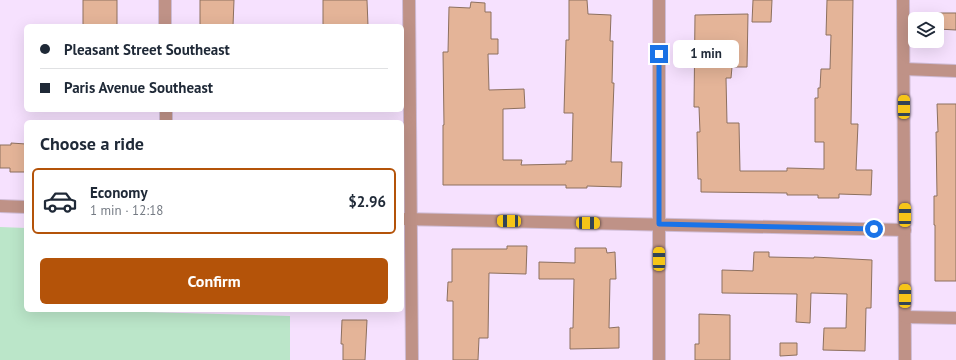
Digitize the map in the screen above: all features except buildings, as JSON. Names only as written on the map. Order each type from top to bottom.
[{"type":"street","points":[[165,0],[165,24]]},
{"type":"street","points":[[409,0],[406,219],[412,360]]},
{"type":"street","points":[[659,0],[659,360]]},
{"type":"street","points":[[903,0],[905,360]]},
{"type":"street","points":[[904,70],[956,71]]},
{"type":"street","points":[[0,206],[24,207]]},
{"type":"street","points":[[406,219],[905,230]]},
{"type":"street","points":[[905,317],[956,318]]},
{"type":"green space","points":[[0,227],[24,228],[24,312],[146,312],[290,316],[290,360],[0,360]]},
{"type":"route","points":[[659,54],[659,224],[874,229]]}]
